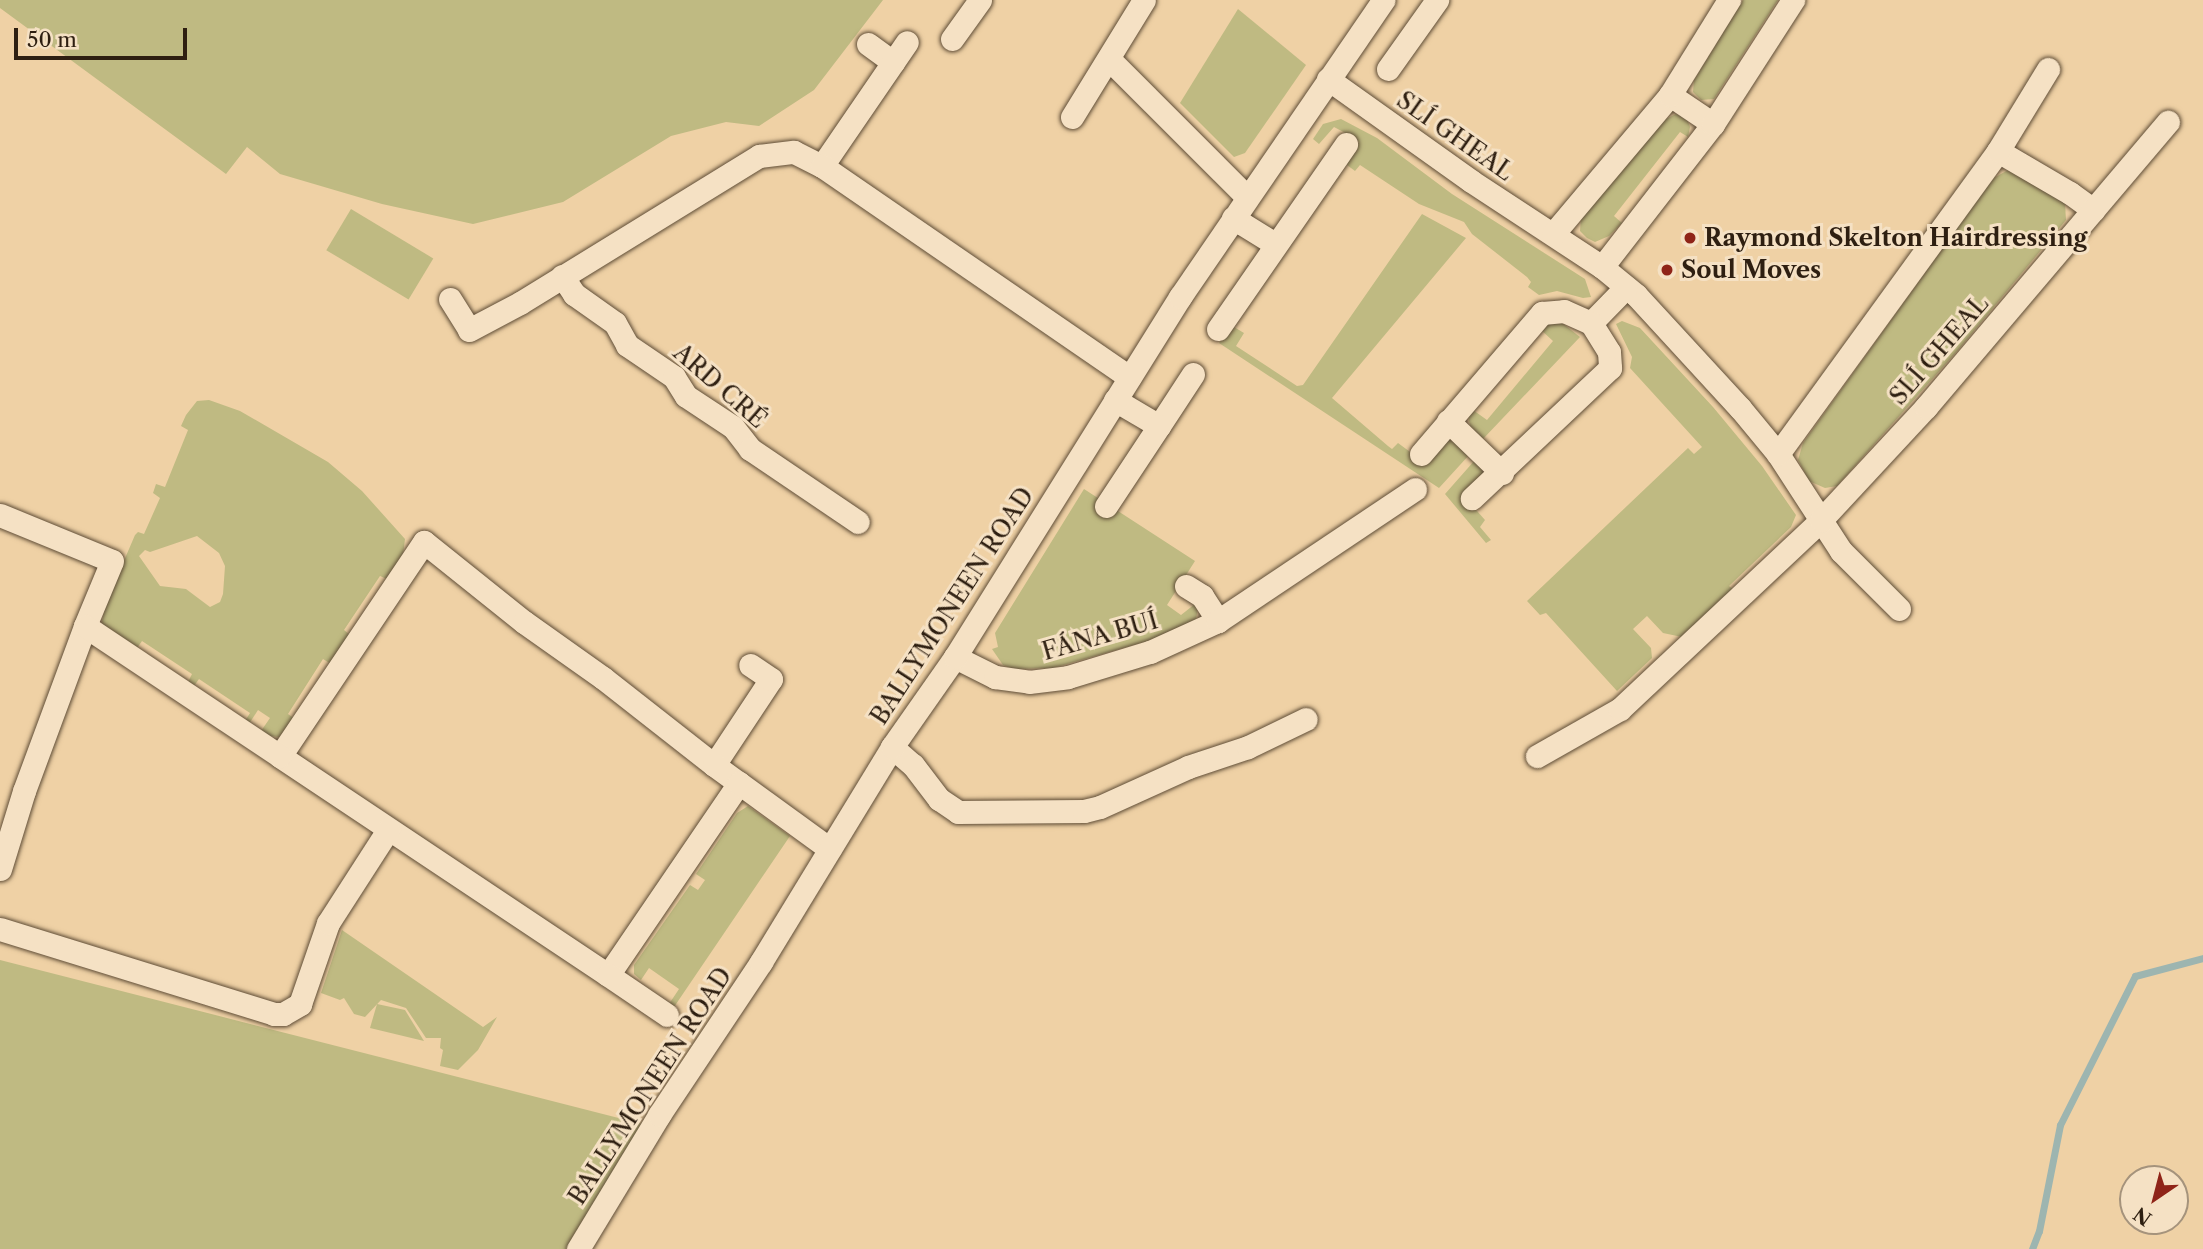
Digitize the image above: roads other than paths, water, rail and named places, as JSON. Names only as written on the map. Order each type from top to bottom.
[{"type":"street","points":[[952,39],[980,0]]},
{"type":"street","name":"BALLYMONEEN ROAD","points":[[578,1249],[892,747],[956,657],[1129,377],[1247,197],[1383,0]]},
{"type":"street","name":"SLÍ GHEAL","points":[[1388,69],[1437,0]]},
{"type":"street","points":[[1553,234],[1670,95],[1729,0]]},
{"type":"street","points":[[1602,267],[1713,124],[1793,0]]},
{"type":"street","points":[[1072,117],[1144,1]]},
{"type":"street","points":[[822,166],[907,42]]},
{"type":"street","points":[[868,44],[893,62]]},
{"type":"street","points":[[1109,59],[1247,197]]},
{"type":"street","points":[[1778,454],[1853,355],[1998,151],[2048,69]]},
{"type":"street","name":"SLÍ GHEAL","points":[[1328,79],[1471,181],[1602,267],[1626,287],[1683,342],[1778,454],[1847,558],[1899,609]]},
{"type":"street","points":[[1670,95],[1713,124]]},
{"type":"street","name":"SLÍ GHEAL","points":[[1537,757],[1619,709],[1821,520],[1926,407],[2168,122]]},
{"type":"street","points":[[1218,329],[1346,144]]},
{"type":"street","points":[[1998,151],[2093,210]]},
{"type":"street","points":[[450,299],[469,330],[759,156],[794,152],[822,166],[1129,377]]},
{"type":"street","points":[[1233,218],[1275,244]]},
{"type":"street","name":"ARD CRÉ","points":[[562,276],[574,294],[615,323],[627,345],[674,377],[686,396],[733,427],[750,449],[858,522]]},
{"type":"street","points":[[1591,323],[1626,287]]},
{"type":"street","points":[[1421,454],[1542,313],[1563,310],[1591,323],[1609,352],[1610,368],[1502,473],[1472,498]]},
{"type":"street","points":[[1106,506],[1193,374]]},
{"type":"street","points":[[1115,400],[1159,426]]},
{"type":"street","points":[[1448,421],[1502,473]]},
{"type":"street","name":"FÁNA BUÍ","points":[[956,657],[995,677],[1028,682],[1068,677],[1150,652],[1218,621],[1415,489]]},
{"type":"street","points":[[0,515],[112,561],[24,791],[0,869]]},
{"type":"street","points":[[280,756],[424,542],[524,622],[830,849]]},
{"type":"street","points":[[1186,586],[1202,596],[1218,621]]},
{"type":"street","points":[[85,626],[667,1015]]},
{"type":"street","points":[[714,765],[771,679],[750,665]]},
{"type":"street","points":[[892,747],[913,765],[939,799],[958,812],[1084,811],[1100,807],[1188,767],[1248,747],[1306,719]]},
{"type":"street","points":[[608,975],[739,783]]},
{"type":"street","points":[[0,929],[274,1014],[283,1014],[300,1004],[327,923],[388,830]]},
{"type":"waterway","points":[[2032,1249],[2039,1231],[2060,1125],[2135,976],[2203,958]]},
{"type":"place","name":"Raymond Skelton Hairdressing","points":[[1690,238]]},
{"type":"place","name":"Soul Moves","points":[[1667,270]]}]
